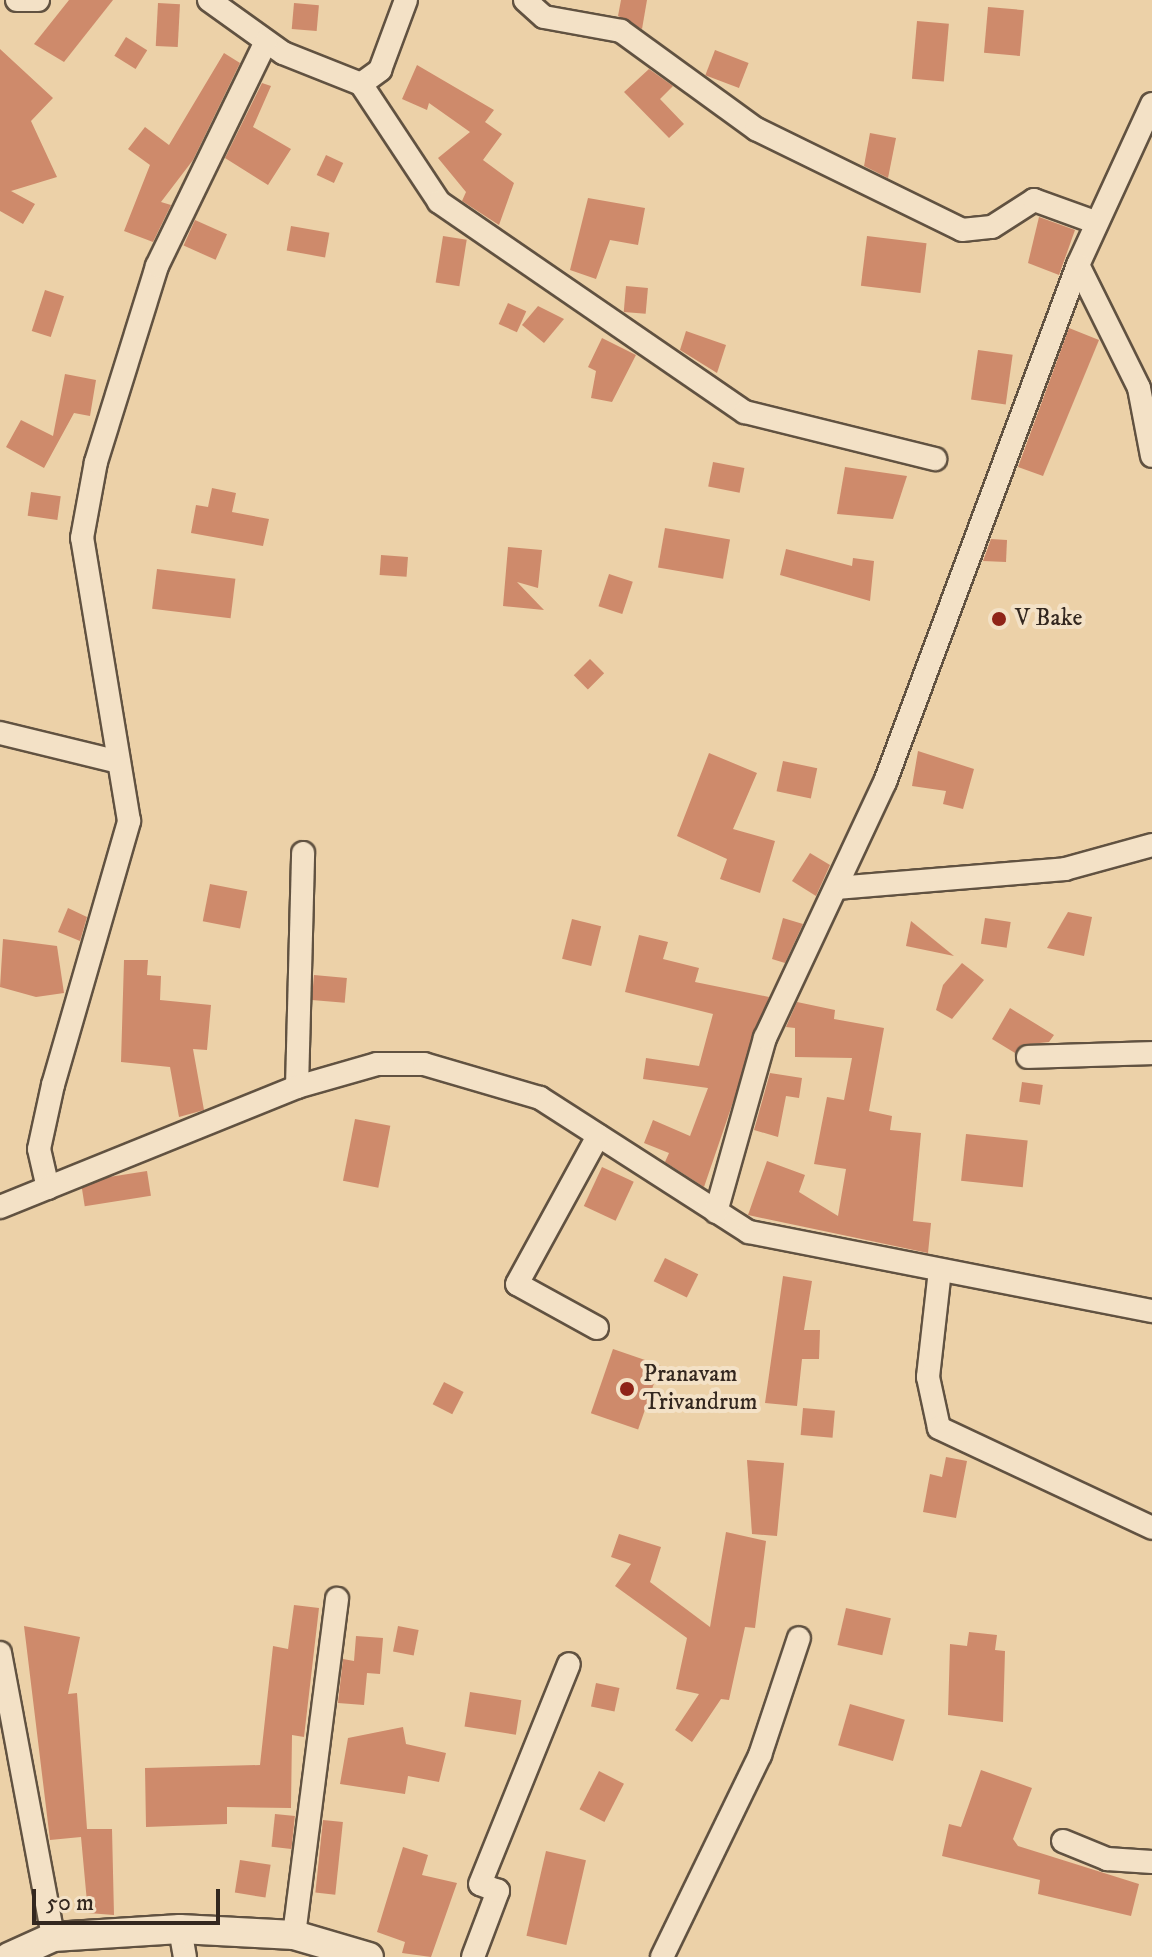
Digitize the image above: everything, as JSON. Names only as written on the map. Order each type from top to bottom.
[{"type":"street","points":[[17,0],[38,0]]},
{"type":"street","points":[[209,0],[266,42],[361,84],[439,202],[745,412],[935,459]]},
{"type":"street","points":[[361,84],[380,70],[406,0]]},
{"type":"street","points":[[525,0],[544,17],[621,31],[756,129],[962,230],[992,227],[1034,200],[1092,221]]},
{"type":"street","points":[[48,1188],[39,1149],[50,1098],[129,821],[82,538],[96,462],[157,266],[266,42]]},
{"type":"street","points":[[716,1212],[765,1038],[885,782],[1092,221],[1152,104]]},
{"type":"street","points":[[1078,265],[1139,388],[1152,456]]},
{"type":"street","points":[[0,733],[119,762]]},
{"type":"street","points":[[836,888],[1065,869],[1152,845]]},
{"type":"street","points":[[297,1087],[303,853]]},
{"type":"street","points":[[1028,1057],[1152,1053]]},
{"type":"street","points":[[0,1207],[297,1087],[377,1064],[451,1068],[513,1084],[716,1212],[761,1236],[1152,1311]]},
{"type":"street","points":[[597,1328],[517,1284],[598,1136]]},
{"type":"street","points":[[940,1270],[928,1377],[939,1428],[1152,1528]]},
{"type":"street","points":[[294,1935],[337,1599]]},
{"type":"street","points":[[662,1957],[760,1755],[799,1638]]},
{"type":"street","points":[[0,1653],[53,1937]]},
{"type":"street","points":[[473,1957],[498,1891],[480,1884],[569,1664]]},
{"type":"street","points":[[1063,1841],[1107,1859],[1152,1862]]},
{"type":"street","points":[[180,1929],[185,1957]]},
{"type":"street","points":[[9,1957],[53,1937],[180,1929],[294,1935],[353,1954]]},
{"type":"building","points":[[69,0],[113,0],[64,62],[34,44]]},
{"type":"building","points":[[621,0],[647,0],[642,29],[618,16]]},
{"type":"building","points":[[158,3],[180,4],[178,47],[156,46]]},
{"type":"building","points":[[294,3],[319,5],[317,31],[292,29]]},
{"type":"building","points":[[988,7],[1024,10],[1020,56],[984,53]]},
{"type":"building","points":[[917,21],[949,24],[944,82],[912,79]]},
{"type":"building","points":[[126,37],[147,50],[136,69],[114,56]]},
{"type":"building","points":[[0,49],[53,98],[31,121],[57,177],[11,191],[35,204],[23,224],[0,211]]},
{"type":"building","points":[[715,50],[749,63],[739,88],[705,75]]},
{"type":"building","points":[[224,53],[240,63],[193,160],[161,202],[171,205],[153,242],[124,231],[150,165],[128,149],[145,127],[169,145]]},
{"type":"building","points":[[417,65],[494,110],[485,122],[502,134],[483,160],[514,183],[499,225],[462,201],[466,192],[438,158],[470,132],[429,103],[427,110],[402,99]]},
{"type":"building","points":[[649,69],[673,86],[660,99],[684,124],[669,138],[624,92]]},
{"type":"building","points":[[262,83],[271,86],[253,127],[291,149],[268,185],[225,158]]},
{"type":"building","points":[[870,133],[896,138],[888,178],[864,166]]},
{"type":"building","points":[[326,155],[343,163],[334,183],[317,175]]},
{"type":"building","points":[[588,198],[645,208],[638,245],[610,240],[596,279],[570,270]]},
{"type":"building","points":[[1039,217],[1075,230],[1059,275],[1028,263]]},
{"type":"building","points":[[195,220],[227,234],[216,260],[184,246]]},
{"type":"building","points":[[291,226],[329,233],[325,257],[287,251]]},
{"type":"building","points":[[443,236],[467,240],[459,286],[436,282]]},
{"type":"building","points":[[867,236],[927,243],[920,293],[861,286]]},
{"type":"building","points":[[626,286],[648,288],[646,314],[624,312]]},
{"type":"building","points":[[45,290],[64,296],[51,337],[32,331]]},
{"type":"building","points":[[508,303],[526,311],[517,332],[499,324]]},
{"type":"building","points":[[538,306],[564,319],[544,343],[522,325]]},
{"type":"building","points":[[1069,328],[1099,340],[1043,476],[1018,467]]},
{"type":"building","points":[[686,331],[726,345],[717,373],[680,350]]},
{"type":"building","points":[[602,338],[636,355],[612,402],[591,398],[596,371],[588,367]]},
{"type":"building","points":[[978,350],[1013,355],[1006,404],[971,400]]},
{"type":"building","points":[[65,374],[96,380],[90,416],[74,413],[44,468],[6,447],[21,420],[53,436]]},
{"type":"building","points":[[713,462],[744,468],[740,493],[708,487]]},
{"type":"building","points":[[845,467],[907,476],[893,519],[837,514]]},
{"type":"building","points":[[212,488],[236,493],[232,512],[269,519],[263,546],[191,533],[196,505],[208,507]]},
{"type":"building","points":[[31,492],[61,496],[57,520],[28,516]]},
{"type":"building","points":[[665,528],[730,539],[723,579],[658,567]]},
{"type":"building","points":[[991,539],[1007,540],[1006,562],[983,561]]},
{"type":"building","points":[[508,547],[542,550],[538,588],[517,582],[544,610],[503,606]]},
{"type":"building","points":[[786,549],[852,566],[853,558],[874,561],[870,601],[780,575]]},
{"type":"building","points":[[381,555],[408,557],[407,577],[380,575]]},
{"type":"building","points":[[157,569],[235,579],[231,618],[152,609]]},
{"type":"building","points":[[609,574],[633,582],[622,614],[598,606]]},
{"type":"building","points":[[590,659],[604,673],[588,689],[574,675]]},
{"type":"building","points":[[918,751],[974,769],[963,809],[943,804],[946,791],[912,786]]},
{"type":"building","points":[[709,753],[757,773],[733,829],[775,841],[760,893],[720,879],[727,859],[677,836]]},
{"type":"building","points":[[783,761],[817,768],[811,799],[777,791]]},
{"type":"building","points":[[810,853],[830,865],[816,896],[792,881]]},
{"type":"building","points":[[210,884],[247,891],[240,929],[203,921]]},
{"type":"building","points":[[68,908],[87,917],[80,941],[58,932]]},
{"type":"building","points":[[1068,912],[1092,917],[1084,956],[1047,948]]},
{"type":"building","points":[[783,918],[803,924],[785,963],[772,959]]},
{"type":"building","points":[[985,918],[1011,922],[1007,948],[981,944]]},
{"type":"building","points":[[572,919],[601,926],[591,966],[562,959]]},
{"type":"building","points":[[911,921],[954,956],[906,946]]},
{"type":"building","points":[[639,935],[668,942],[663,959],[699,968],[695,982],[769,997],[704,1187],[665,1162],[669,1153],[644,1143],[653,1120],[690,1136],[708,1088],[643,1079],[646,1058],[699,1066],[713,1014],[625,992]]},
{"type":"building","points":[[3,939],[57,946],[64,993],[36,997],[0,987]]},
{"type":"building","points":[[124,960],[148,960],[147,975],[161,976],[160,1000],[211,1005],[207,1050],[193,1049],[204,1110],[179,1117],[170,1067],[121,1062]]},
{"type":"building","points":[[962,963],[984,980],[952,1019],[936,1010],[943,985]]},
{"type":"building","points":[[314,975],[347,978],[345,1003],[312,1000]]},
{"type":"building","points":[[797,1002],[835,1010],[834,1019],[884,1028],[869,1111],[892,1116],[890,1130],[921,1133],[913,1221],[931,1223],[928,1253],[748,1215],[767,1161],[805,1175],[799,1192],[838,1216],[846,1169],[814,1164],[827,1097],[844,1100],[852,1058],[795,1057],[795,1028],[786,1027]]},
{"type":"building","points":[[1010,1008],[1054,1035],[1049,1042],[1021,1045],[1015,1053],[992,1039]]},
{"type":"building","points":[[770,1073],[802,1078],[799,1098],[786,1096],[778,1137],[754,1130]]},
{"type":"building","points":[[1022,1082],[1043,1085],[1040,1105],[1019,1102]]},
{"type":"building","points":[[355,1119],[390,1126],[378,1188],[343,1181]]},
{"type":"building","points":[[966,1134],[1028,1140],[1023,1187],[961,1181]]},
{"type":"building","points":[[602,1167],[634,1182],[616,1221],[584,1206]]},
{"type":"building","points":[[147,1171],[151,1196],[85,1206],[81,1181]]},
{"type":"building","points":[[665,1258],[698,1274],[687,1298],[654,1281]]},
{"type":"building","points":[[783,1276],[812,1281],[804,1330],[820,1330],[819,1359],[802,1359],[797,1406],[765,1403]]},
{"type":"building","name":"Pranavam Trivandrum","points":[[613,1349],[660,1365],[638,1430],[591,1413]]},
{"type":"building","points":[[444,1382],[464,1392],[452,1414],[433,1404]]},
{"type":"building","points":[[803,1408],[835,1411],[833,1438],[801,1435]]},
{"type":"building","points":[[946,1457],[967,1461],[956,1518],[923,1512],[930,1474],[942,1477]]},
{"type":"building","points":[[747,1460],[784,1463],[777,1536],[752,1534]]},
{"type":"building","points":[[726,1532],[766,1541],[755,1628],[745,1627],[729,1700],[721,1699],[692,1742],[675,1730],[699,1694],[676,1689],[687,1638],[615,1586],[631,1564],[611,1557],[619,1534],[661,1547],[650,1582],[710,1627]]},
{"type":"building","points":[[294,1605],[319,1608],[304,1737],[292,1735],[291,1808],[227,1807],[227,1824],[146,1827],[145,1768],[260,1765],[273,1646],[288,1649]]},
{"type":"building","points":[[846,1608],[891,1618],[882,1655],[837,1645]]},
{"type":"building","points":[[24,1626],[80,1637],[68,1694],[77,1693],[87,1829],[112,1829],[114,1915],[88,1913],[81,1837],[50,1840]]},
{"type":"building","points":[[398,1626],[419,1630],[414,1656],[393,1652]]},
{"type":"building","points":[[969,1632],[997,1635],[995,1650],[1005,1651],[1003,1722],[948,1715],[950,1644],[967,1646]]},
{"type":"building","points":[[356,1636],[383,1638],[380,1674],[367,1673],[364,1705],[338,1703],[343,1659],[354,1661]]},
{"type":"building","points":[[596,1683],[619,1688],[614,1711],[591,1706]]},
{"type":"building","points":[[470,1692],[521,1700],[516,1735],[465,1727]]},
{"type":"building","points":[[850,1704],[905,1720],[893,1761],[838,1745]]},
{"type":"building","points":[[403,1727],[406,1744],[446,1753],[439,1782],[408,1776],[405,1794],[340,1784],[348,1738]]},
{"type":"building","points":[[981,1770],[1032,1788],[1013,1839],[1018,1846],[1139,1884],[1131,1916],[1038,1894],[1040,1880],[942,1856],[949,1824],[961,1827]]},
{"type":"building","points":[[599,1771],[624,1784],[604,1822],[579,1809]]},
{"type":"building","points":[[275,1814],[295,1816],[291,1849],[272,1847]]},
{"type":"building","points":[[323,1820],[343,1822],[335,1895],[315,1893]]},
{"type":"building","points":[[403,1847],[428,1855],[422,1875],[457,1883],[431,1957],[402,1953],[405,1942],[377,1932]]},
{"type":"building","points":[[546,1851],[586,1860],[566,1945],[526,1936]]},
{"type":"building","points":[[240,1860],[271,1865],[265,1897],[235,1893]]},
{"type":"place","name":"V Bake","points":[[999,619]]},
{"type":"place","name":"Pranavam Trivandrum","points":[[627,1389]]}]
